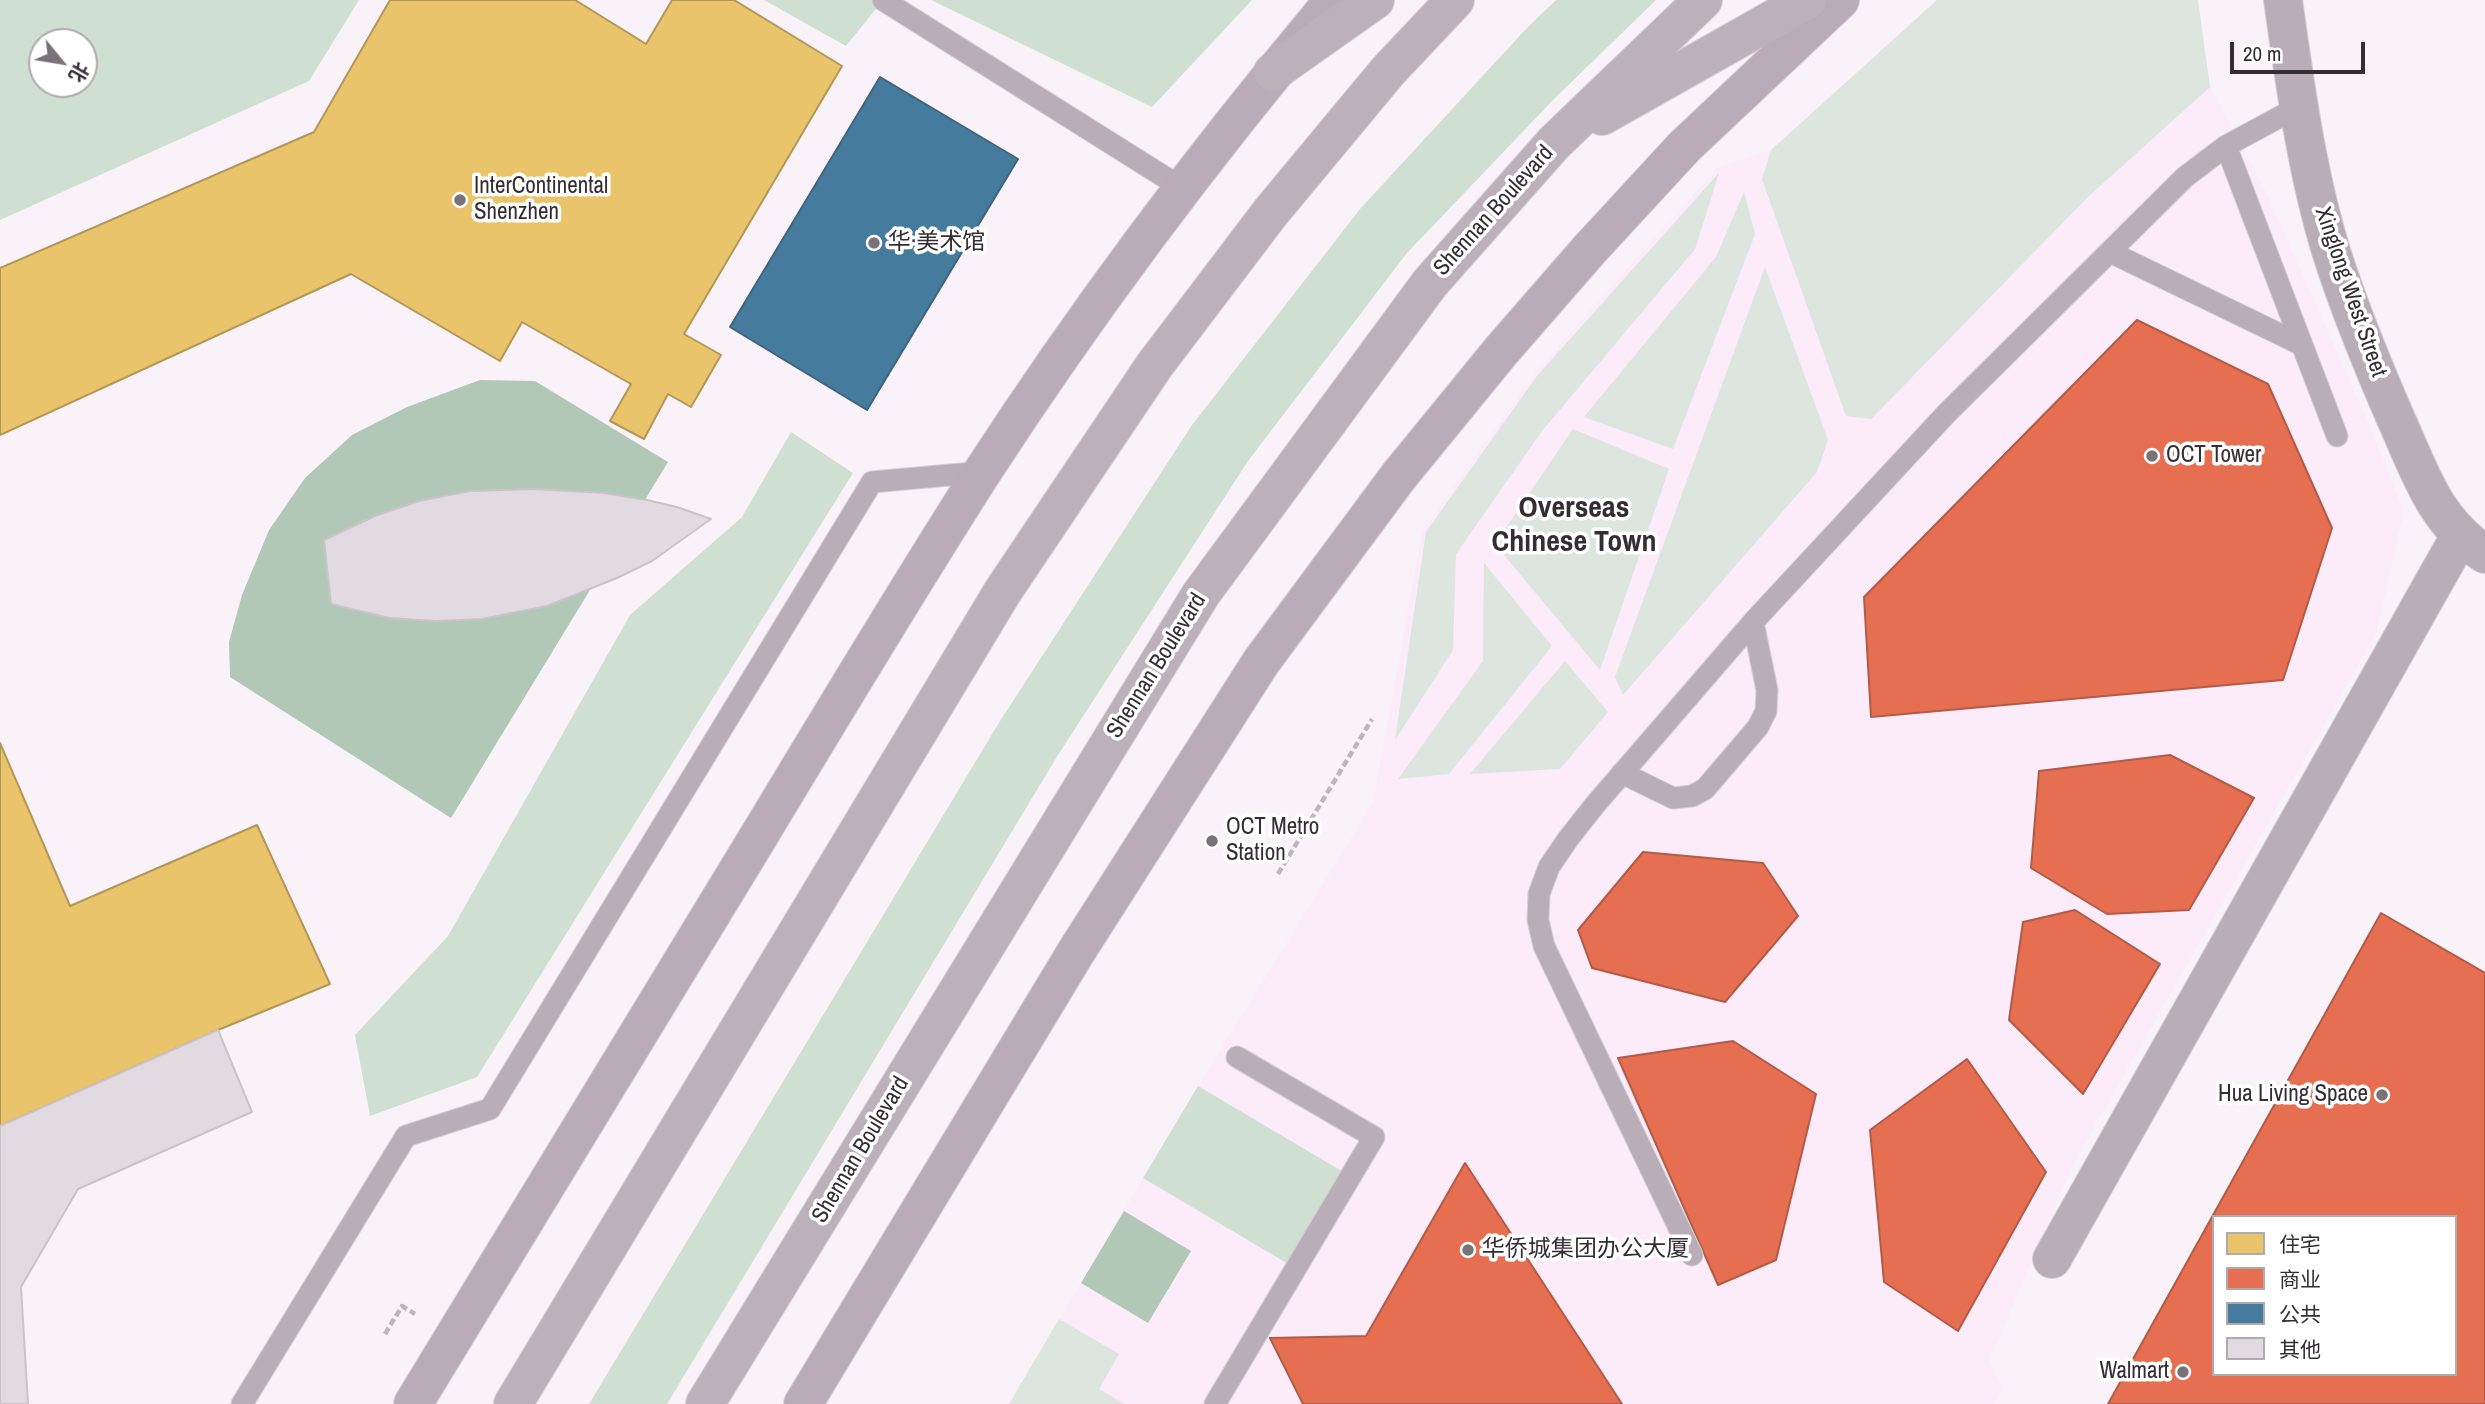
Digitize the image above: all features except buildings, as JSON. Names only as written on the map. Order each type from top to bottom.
[{"type":"main road","points":[[412,1404],[882,632],[983,472],[1078,331],[1182,188],[1273,72],[1334,0]]},
{"type":"main road","points":[[1273,72],[1375,0]]},
{"type":"main road","points":[[513,1404],[1003,591],[1154,366],[1270,213],[1388,71],[1455,0]]},
{"type":"main road","name":"Shennan Boulevard","points":[[705,1404],[1200,594],[1430,283],[1554,143],[1703,0]]},
{"type":"main road","points":[[1554,143],[1807,0]]},
{"type":"main road","points":[[803,1404],[1076,952],[1261,662],[1398,477],[1589,250],[1684,147],[1840,0]]},
{"type":"street","name":"Xinglong West Street","points":[[2283,0],[2298,107],[2331,250],[2364,344],[2426,486],[2442,515],[2472,545]]},
{"type":"street","points":[[2052,1259],[2472,545]]},
{"type":"lane","points":[[883,0],[1182,188]]},
{"type":"lane","points":[[1692,1255],[1544,946],[1538,920],[1539,894],[1549,867],[1568,839],[1622,773],[1754,622],[1946,414],[2185,177],[2226,146],[2298,107]]},
{"type":"lane","points":[[2226,146],[2337,436]]},
{"type":"lane","points":[[2110,252],[2302,345]]},
{"type":"lane","points":[[242,1404],[406,1136],[490,1109],[872,482],[983,472]]},
{"type":"lane","points":[[1622,773],[1673,798],[1692,796],[1705,789],[1758,727],[1766,710],[1767,690],[1754,622]]},
{"type":"lane","points":[[1215,1404],[1374,1137],[1237,1057]]},
{"type":"path","points":[[1278,874],[1372,719]]},
{"type":"path","points":[[384,1334],[402,1306],[415,1314]]},
{"type":"shaded area","points":[[0,0],[359,0],[309,81],[0,220]]},
{"type":"shaded area","points":[[764,0],[883,0],[846,46]]},
{"type":"shaded area","points":[[931,0],[1252,0],[1152,107]]},
{"type":"shaded area","points":[[1556,0],[1656,0],[1554,99],[1407,253],[1248,461],[1058,755],[667,1404],[589,1404],[1000,721],[1192,425],[1360,209]]},
{"type":"shaded area","points":[[1937,0],[2198,0],[2210,87],[2266,192],[2369,424],[2404,511],[2376,635],[2074,1162],[1989,1362],[2004,1388],[1994,1404],[1009,1404],[1198,1086],[1373,803],[1422,532],[1535,373],[1717,168],[1771,150]]},
{"type":"shaded area","points":[[1937,0],[2198,0],[2210,87],[2089,196],[1871,419],[1846,416],[1762,179],[1771,150]]},
{"type":"shaded area","points":[[1719,173],[1695,249],[1542,431],[1456,554],[1453,650],[1395,740],[1426,532],[1537,376]]},
{"type":"shaded area","points":[[1744,192],[1755,234],[1673,449],[1584,417],[1716,257]]},
{"type":"shaded area","points":[[1765,267],[1828,440],[1817,472],[1623,695],[1615,677]]},
{"type":"shaded area","points":[[480,380],[535,381],[668,462],[451,818],[230,677],[229,642],[242,595],[269,530],[305,478],[352,435],[407,407]]},
{"type":"shaded area","points":[[1573,429],[1669,469],[1600,670],[1495,544]]},
{"type":"shaded area","points":[[791,432],[853,473],[477,1077],[370,1116],[355,1035],[448,936],[630,615],[742,517]]},
{"type":"shaded area","points":[[1484,563],[1552,646],[1449,774],[1398,779],[1483,661]]},
{"type":"shaded area","points":[[1565,661],[1608,712],[1560,769],[1470,774]]},
{"type":"shaded area","points":[[1198,1086],[1350,1176],[1295,1268],[1143,1178]]},
{"type":"shaded area","points":[[1124,1211],[1191,1251],[1148,1323],[1081,1283]]},
{"type":"shaded area","points":[[1059,1319],[1119,1354],[1099,1389],[1124,1404],[1009,1404]]},
{"type":"place","name":"InterContinental Shenzhen","points":[[460,200]]},
{"type":"place","name":"华·美术馆","points":[[874,243]]},
{"type":"place","name":"OCT Tower","points":[[2152,456]]},
{"type":"place","name":"OCT Metro Station","points":[[1212,841]]},
{"type":"place","name":"Hua Living Space","points":[[2382,1095]]},
{"type":"place","name":"华侨城集团办公大厦","points":[[1468,1250]]},
{"type":"place","name":"Walmart","points":[[2183,1372]]},
{"type":"district","name":"Overseas Chinese Town","points":[[1574,526]]}]
